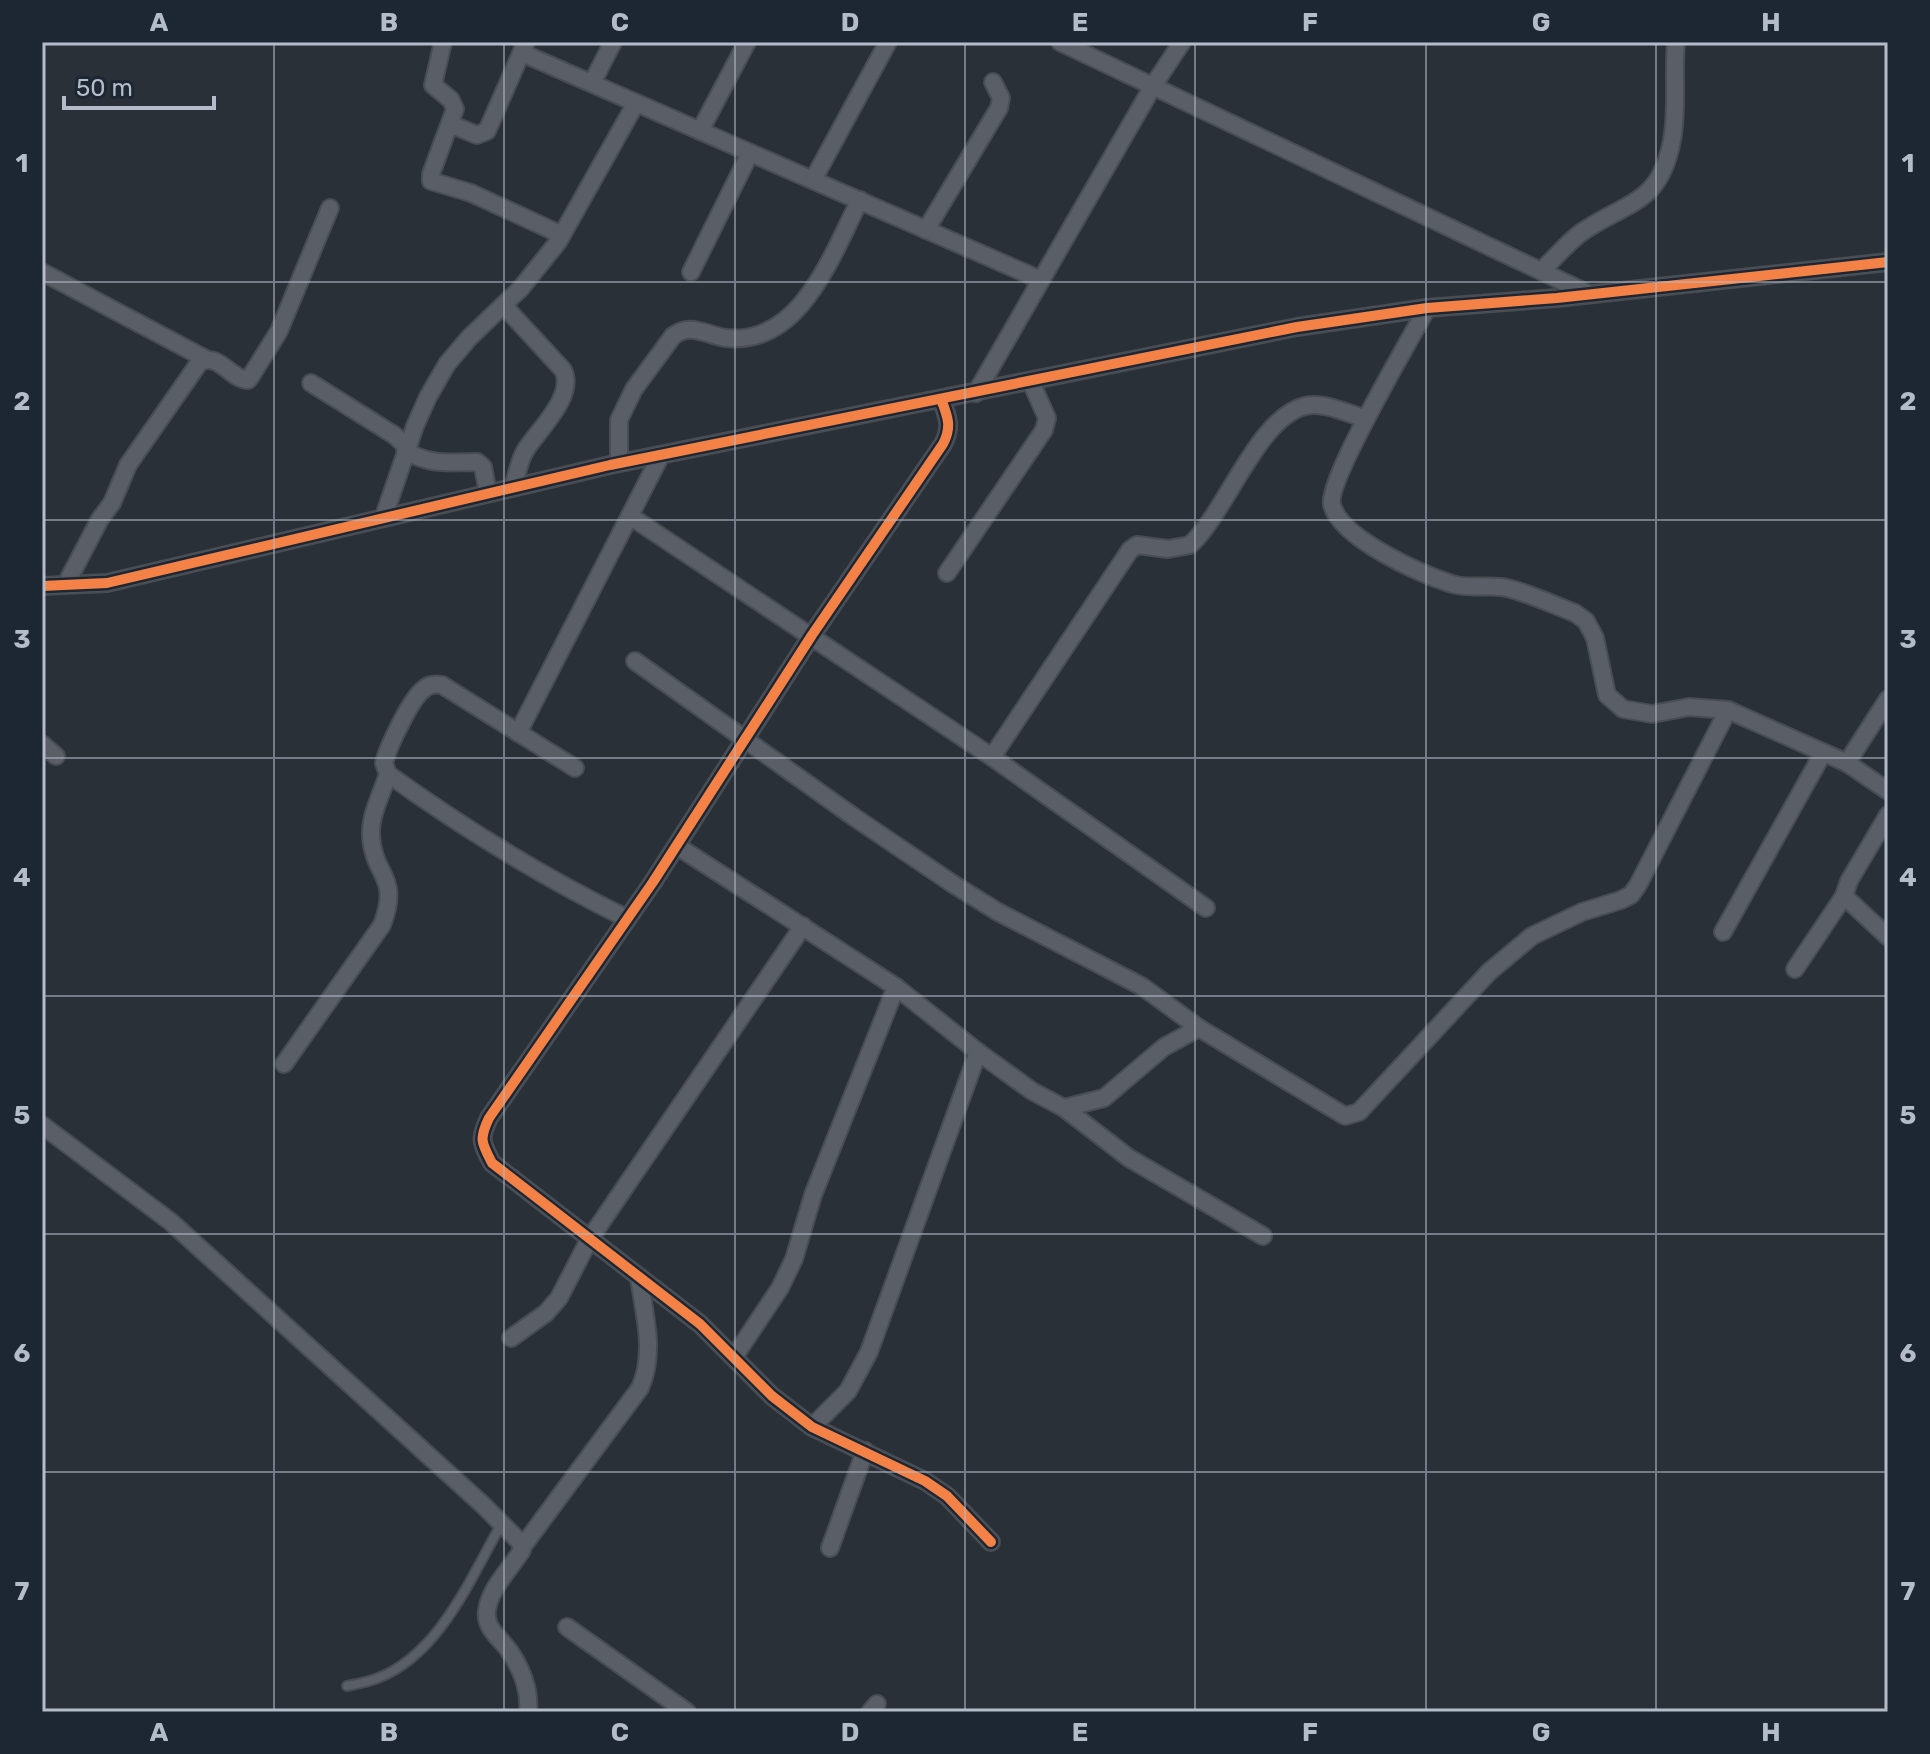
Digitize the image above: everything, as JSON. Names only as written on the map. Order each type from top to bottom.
[{"type":"street","points":[[443,42],[433,85],[455,105],[431,181],[471,193],[562,235]]},
{"type":"street","points":[[592,83],[613,42]]},
{"type":"street","points":[[700,131],[747,42]]},
{"type":"street","points":[[813,180],[888,42]]},
{"type":"street","points":[[1060,42],[1590,294]]},
{"type":"street","points":[[976,393],[1153,86],[1182,42]]},
{"type":"street","points":[[1542,270],[1581,232],[1634,204],[1650,190],[1662,173],[1673,137],[1676,42]]},
{"type":"street","points":[[450,124],[477,135],[487,131],[524,47],[636,103],[1041,280]]},
{"type":"street","points":[[926,230],[999,108],[1001,98],[993,82]]},
{"type":"street","points":[[384,516],[406,449],[428,397],[447,364],[521,288],[562,235],[636,103]]},
{"type":"street","points":[[691,272],[750,153]]},
{"type":"street","points":[[619,463],[619,420],[642,377],[673,336],[681,329],[691,328],[732,338],[754,336],[794,315],[810,295],[860,200]]},
{"type":"street","points":[[42,272],[220,364],[240,379],[248,380],[279,331],[330,208]]},
{"type":"street","points":[[42,586],[107,583],[619,463],[1297,327],[1427,308],[1888,262]]},
{"type":"street","points":[[504,306],[563,370],[567,381],[562,396],[526,450],[513,487]]},
{"type":"street","points":[[1427,308],[1366,419],[1333,488],[1331,503],[1343,524],[1400,562],[1452,583],[1514,590],[1575,613],[1586,621],[1595,638],[1607,695],[1623,709],[1652,714],[1689,707],[1728,710],[1847,763],[1888,791]]},
{"type":"street","points":[[66,584],[100,519],[112,503],[128,465],[193,370],[206,359]]},
{"type":"street","points":[[947,573],[1044,430],[1047,418],[1031,382]]},
{"type":"street","points":[[311,383],[394,435],[406,449],[422,460],[437,463],[477,462],[483,467],[488,493]]},
{"type":"street","points":[[941,399],[950,430],[943,444],[812,635],[677,846],[489,1118],[482,1144],[492,1163],[700,1324],[772,1396],[812,1427],[936,1488],[991,1542]]},
{"type":"street","points":[[992,757],[1130,550],[1137,545],[1168,549],[1190,545],[1256,451],[1277,424],[1292,412],[1305,405],[1320,405],[1366,419]]},
{"type":"street","points":[[518,733],[661,455]]},
{"type":"street","points":[[630,516],[992,757],[1206,908]]},
{"type":"street","points":[[635,661],[953,884],[998,912],[1143,987],[1199,1028],[1345,1116],[1359,1112],[1489,972],[1532,936],[1582,912],[1631,895],[1728,710]]},
{"type":"street","points":[[575,768],[442,685],[426,687],[414,703],[386,753],[384,763],[388,774],[527,864],[626,918]]},
{"type":"street","points":[[1847,763],[1888,699]]},
{"type":"street","points":[[42,744],[56,756]]},
{"type":"street","points":[[1723,932],[1823,753]]},
{"type":"street","points":[[284,1064],[382,925],[389,907],[387,881],[374,852],[371,836],[371,824],[388,774]]},
{"type":"street","points":[[1795,969],[1844,896],[1849,881],[1888,815]]},
{"type":"street","points":[[677,846],[896,987],[978,1052],[1032,1091],[1064,1108],[1129,1158],[1263,1236]]},
{"type":"street","points":[[1844,896],[1888,937]]},
{"type":"street","points":[[511,1338],[546,1313],[559,1298],[589,1240],[803,926]]},
{"type":"street","points":[[734,1357],[780,1288],[794,1259],[813,1195],[896,987]]},
{"type":"street","points":[[1064,1108],[1104,1098],[1164,1047],[1199,1028]]},
{"type":"street","points":[[812,1427],[848,1391],[869,1352],[978,1052]]},
{"type":"street","points":[[42,1125],[171,1222],[502,1523],[523,1546]]},
{"type":"street","points":[[528,1712],[526,1684],[509,1649],[493,1633],[487,1620],[487,1609],[492,1595],[523,1546],[640,1388],[646,1374],[649,1348],[639,1277]]},
{"type":"street","points":[[830,1548],[865,1451]]},
{"type":"street","points":[[567,1627],[687,1712]]},
{"type":"lane","points":[[347,1686],[378,1678],[395,1669],[434,1635],[502,1523]]},
{"type":"cycle path","points":[[42,586],[107,583],[610,465],[1297,327],[1427,308],[1557,298],[1888,262]]},
{"type":"cycle path","points":[[941,399],[948,422],[943,444],[812,635],[653,882],[489,1118],[483,1140],[492,1163],[700,1324],[772,1396],[812,1427],[925,1481],[947,1496],[991,1542]]}]
